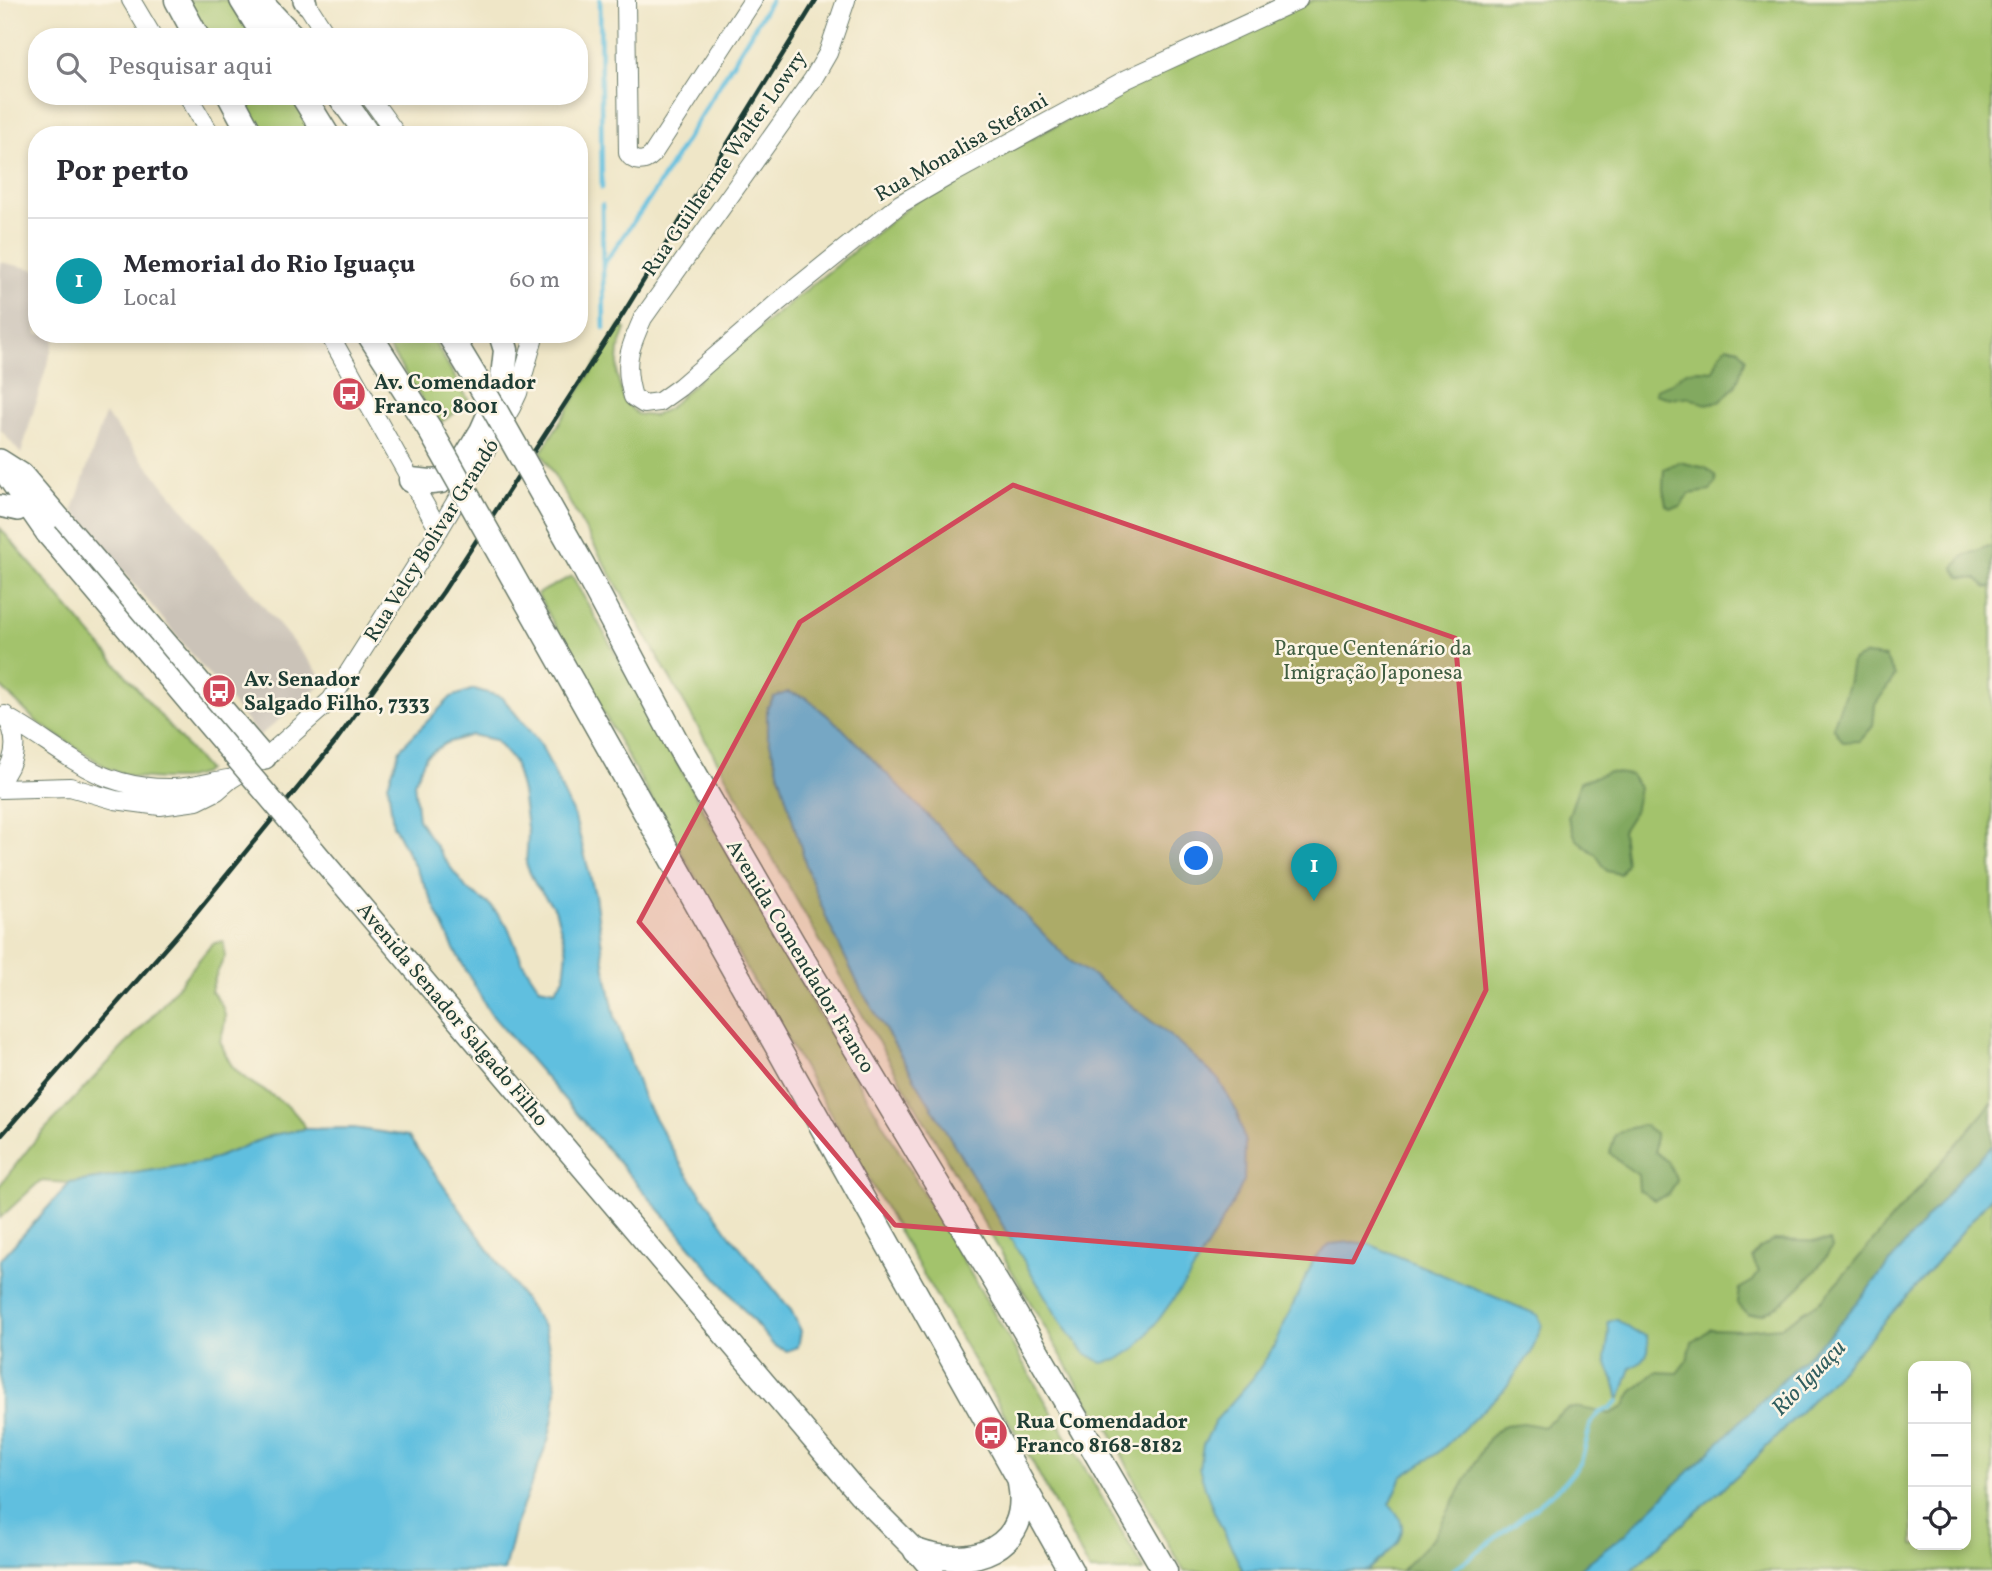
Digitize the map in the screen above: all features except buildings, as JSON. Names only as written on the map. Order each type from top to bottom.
[{"type":"highway","points":[[177,0],[192,28]]},
{"type":"highway","points":[[242,0],[259,28]]},
{"type":"highway","points":[[258,0],[284,28]]},
{"type":"highway","points":[[235,105],[246,126]]},
{"type":"highway","points":[[346,105],[362,126]]},
{"type":"highway","points":[[375,343],[435,440],[1071,1571]]},
{"type":"highway","name":"Avenida Comendador Franco","points":[[454,343],[576,555],[678,745],[1165,1571]]},
{"type":"highway","points":[[416,490],[431,482],[441,481],[460,467],[482,431],[502,386],[506,350],[504,343]]},
{"type":"highway","points":[[915,1561],[968,1565],[993,1555],[1013,1535],[1022,1510],[1020,1482],[1015,1470]]},
{"type":"main road","points":[[0,460],[22,474],[265,758]]},
{"type":"main road","name":"Avenida Senador Salgado Filho","points":[[0,467],[47,534],[915,1561],[933,1571]]},
{"type":"main road","name":"Avenida Senador Salgado Filho","points":[[0,490],[9,508],[47,534]]},
{"type":"street","points":[[131,0],[148,28]]},
{"type":"street","points":[[626,0],[628,153],[638,161],[648,159],[652,155],[753,0]]},
{"type":"street","name":"Rua Guilherme Walter Lowry","points":[[644,404],[633,397],[627,378],[629,348],[643,318],[813,79],[828,53],[846,0]]},
{"type":"street","name":"Rua Monalisa Stefani","points":[[644,404],[659,402],[680,387],[777,303],[900,204],[1127,79],[1298,0]]},
{"type":"street","points":[[306,1],[322,28]]},
{"type":"street","points":[[193,105],[206,126]]},
{"type":"street","points":[[375,105],[391,126]]},
{"type":"street","points":[[334,343],[439,530]]},
{"type":"street","name":"Rua Velcy Bolivar Grandó","points":[[0,789],[70,787],[115,800],[160,806],[197,801],[218,791],[231,779],[265,758],[331,700],[439,530],[518,393],[532,343]]},
{"type":"street","points":[[416,490],[434,505],[453,506]]},
{"type":"street","points":[[0,782],[10,768],[15,754],[15,738],[10,723],[3,714]]},
{"type":"street","name":"Rua Velcy Bolivar Grandó","points":[[3,714],[77,763],[107,778],[174,788],[231,779]]},
{"type":"highlighted area","points":[[1013,485],[1455,638],[1486,990],[1353,1262],[895,1225],[639,922],[800,622]]},
{"type":"shaded area","points":[[0,262],[28,268],[28,343],[53,343],[21,454],[0,429]]},
{"type":"shaded area","points":[[105,414],[326,682],[259,736],[73,510]]},
{"type":"green space","points":[[186,0],[233,0],[250,28],[201,28]]},
{"type":"green space","name":"Parque Centenário da Imigração Japonesa","points":[[1313,0],[1992,0],[1992,1146],[1965,1172],[1835,1329],[1719,1444],[1577,1571],[1184,1571],[1152,1516],[1105,1420],[1086,1398],[852,997],[541,452],[620,326],[626,329],[619,349],[617,375],[624,401],[637,414],[653,416],[669,408],[710,368],[913,203],[1151,76]]},
{"type":"green space","points":[[243,105],[299,105],[311,126],[254,126]]},
{"type":"green space","points":[[386,343],[435,343],[470,403],[438,424]]},
{"type":"green space","points":[[1727,346],[1739,349],[1746,358],[1736,385],[1721,401],[1705,404],[1688,397],[1670,398],[1655,394],[1656,389],[1672,383],[1685,372],[1713,371],[1720,354]]},
{"type":"green space","points":[[1679,462],[1706,468],[1715,476],[1716,482],[1710,491],[1689,494],[1680,507],[1670,508],[1666,505],[1663,489],[1664,469]]},
{"type":"green space","points":[[0,528],[207,770],[183,779],[164,779],[134,777],[109,769],[37,722],[0,686]]},
{"type":"green space","points":[[1988,546],[1992,547],[1992,587],[1987,588],[1977,579],[1960,577],[1954,568],[1962,557]]},
{"type":"green space","points":[[572,576],[815,1008],[1145,1571],[1090,1571],[1033,1463],[751,977],[537,594]]},
{"type":"green space","points":[[1865,655],[1885,657],[1895,676],[1875,705],[1873,726],[1860,741],[1843,742],[1833,727],[1848,685],[1852,661]]},
{"type":"green space","points":[[1608,772],[1631,775],[1639,788],[1634,812],[1622,831],[1626,863],[1620,874],[1607,871],[1596,855],[1576,839],[1568,818],[1580,782]]},
{"type":"green space","points":[[223,941],[225,956],[211,991],[221,1003],[225,1014],[220,1041],[231,1064],[241,1075],[292,1110],[305,1129],[272,1135],[206,1162],[70,1183],[40,1181],[0,1218],[0,1185],[37,1138],[159,1009],[212,944]]},
{"type":"green space","points":[[1992,1103],[1992,1146],[1965,1172],[1835,1329],[1624,1535],[1577,1571],[1401,1571],[1434,1537],[1488,1439],[1504,1425],[1524,1423],[1543,1427],[1561,1413],[1574,1408],[1610,1414],[1624,1407],[1632,1392],[1656,1372],[1677,1373],[1687,1360],[1692,1342],[1711,1329],[1781,1327],[1823,1299]]},
{"type":"green space","points":[[1644,1125],[1655,1133],[1655,1152],[1668,1162],[1677,1181],[1668,1195],[1654,1200],[1639,1190],[1638,1175],[1610,1153],[1615,1135]]},
{"type":"green space","points":[[1992,1196],[1992,1571],[1630,1571],[1751,1463],[1919,1283]]},
{"type":"green space","points":[[1774,1240],[1830,1241],[1832,1247],[1793,1293],[1764,1313],[1748,1315],[1737,1303],[1739,1289],[1753,1281],[1759,1272],[1752,1258],[1759,1249]]},
{"type":"water","points":[[474,689],[502,697],[541,745],[575,818],[595,895],[605,969],[615,1017],[644,1100],[683,1168],[730,1235],[791,1310],[801,1331],[798,1347],[787,1351],[774,1346],[490,1013],[454,949],[393,825],[388,784],[400,749],[451,697]],"holes":[[[471,735],[495,740],[514,762],[522,792],[528,834],[526,864],[535,884],[555,909],[567,951],[564,978],[555,990],[539,987],[523,963],[507,925],[490,905],[467,889],[418,819],[414,783],[426,756],[446,743]]]},
{"type":"water","points":[[788,692],[805,697],[840,726],[1070,961],[1095,977],[1179,1043],[1218,1079],[1237,1112],[1245,1143],[1244,1181],[1188,1279],[1137,1347],[1117,1360],[1102,1363],[1085,1353],[1063,1326],[859,986],[828,922],[808,872],[767,733],[767,708],[774,697]]},
{"type":"water","points":[[353,1128],[408,1136],[545,1329],[554,1371],[554,1413],[548,1441],[515,1526],[504,1571],[0,1571],[0,1260],[70,1183],[206,1162],[272,1135],[305,1129]]},
{"type":"water","name":"Rio Iguaçu","points":[[1992,1146],[1992,1196],[1919,1283],[1751,1463],[1630,1571],[1577,1571],[1624,1535],[1835,1329],[1965,1172]]},
{"type":"water","points":[[1330,1244],[1369,1244],[1538,1315],[1542,1325],[1531,1353],[1504,1390],[1439,1452],[1402,1477],[1390,1504],[1400,1519],[1401,1534],[1393,1547],[1369,1569],[1243,1571],[1205,1488],[1199,1468],[1203,1445],[1216,1420],[1253,1378],[1273,1348],[1314,1259]]},
{"type":"water","points":[[1616,1319],[1635,1332],[1646,1335],[1649,1346],[1644,1359],[1631,1368],[1618,1401],[1617,1388],[1606,1356],[1608,1322]]},
{"type":"waterway","points":[[600,0],[602,188]]},
{"type":"waterway","points":[[603,265],[655,191],[771,0]]},
{"type":"waterway","points":[[602,205],[604,328]]},
{"type":"waterway","points":[[1452,1571],[1564,1483],[1581,1462],[1591,1423],[1599,1413],[1618,1401]]},
{"type":"railway","points":[[0,1137],[190,920],[336,741],[443,592],[623,314],[816,0]]},
{"type":"place","name":"Av. Comendador Franco, 8001","points":[[349,394]]},
{"type":"place","name":"Av. Senador Salgado Filho, 7333","points":[[219,691]]},
{"type":"place","name":"Memorial do Rio Iguaçu","points":[[1314,901]]},
{"type":"place","name":"Rua Comendador Franco 8168-8182","points":[[991,1433]]}]
